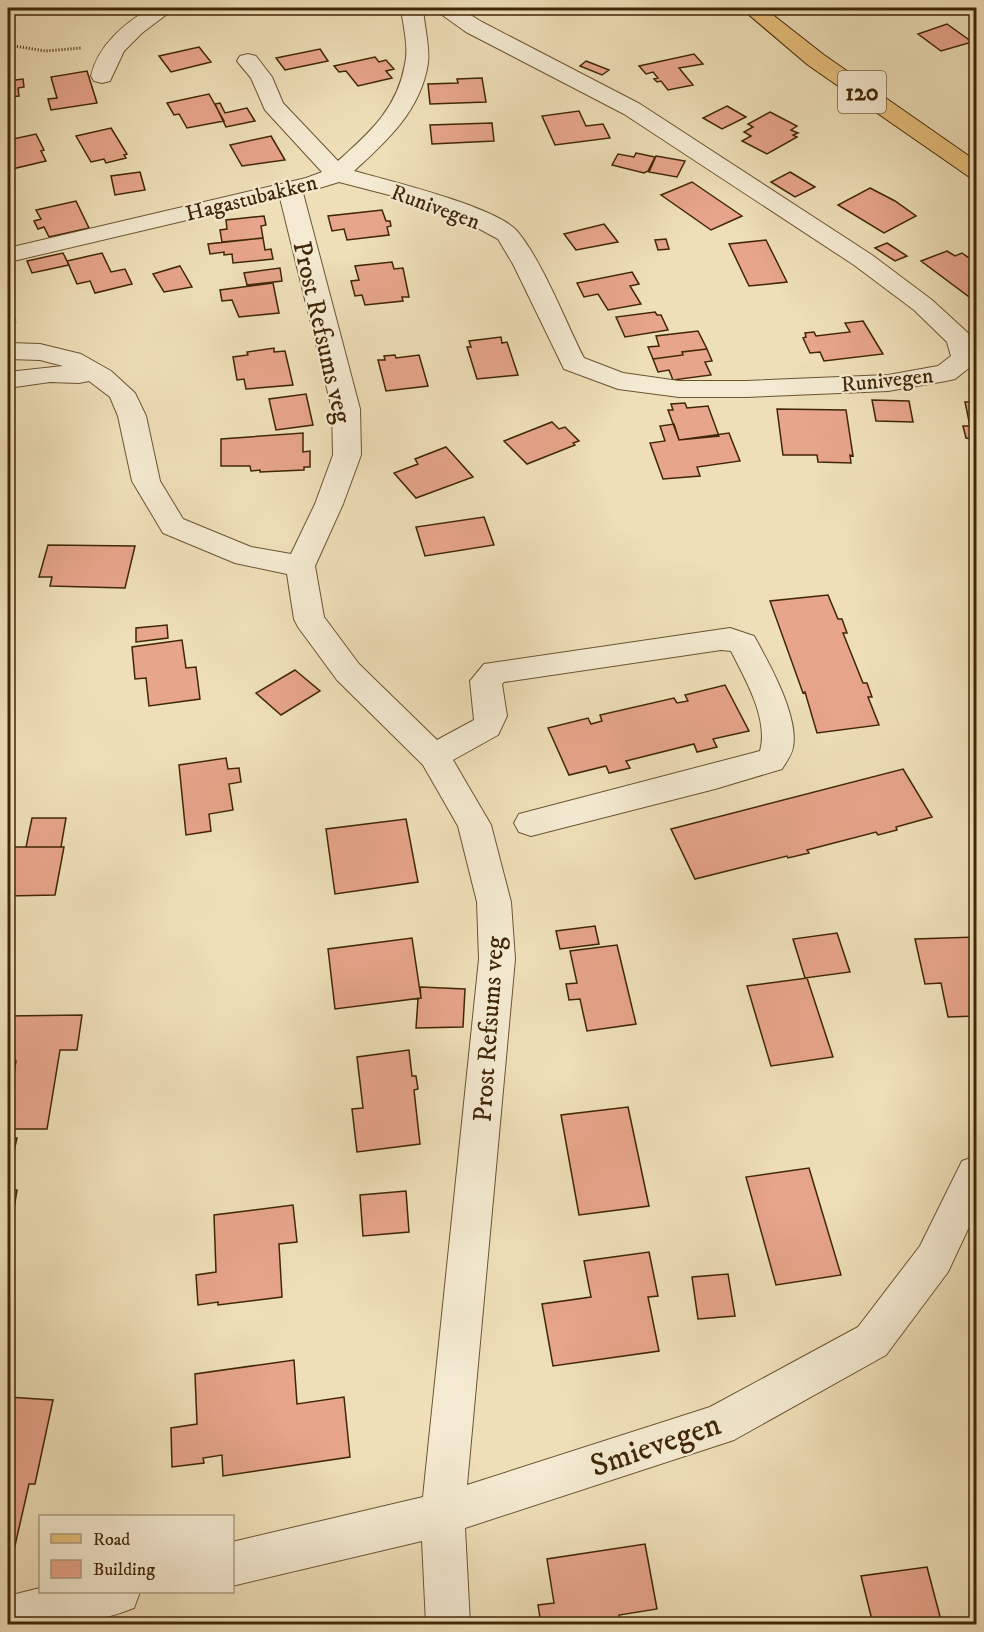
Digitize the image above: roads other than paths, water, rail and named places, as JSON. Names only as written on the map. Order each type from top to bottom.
[{"type":"main road","name":"120","points":[[752,8],[816,60],[976,171]]},
{"type":"street","points":[[102,76],[105,60],[119,44],[140,23],[164,8]]},
{"type":"street","name":"Hagastubakken","points":[[9,255],[290,189],[337,174],[395,118],[406,99],[417,62],[412,8]]},
{"type":"street","name":"Runivegen","points":[[337,174],[405,192],[472,215],[507,234],[525,264],[573,363],[618,381],[679,389],[746,389],[888,382],[946,373],[965,358],[958,339],[923,305],[863,260],[632,109],[474,27],[445,8]]},
{"type":"street","points":[[248,61],[261,77],[273,105],[337,174]]},
{"type":"street","name":"Prost Refsums veg","points":[[290,189],[346,409],[347,455],[329,504],[300,566],[309,619],[348,672],[434,756],[474,825],[494,902],[497,959],[443,1514],[448,1624]]},
{"type":"street","points":[[8,351],[58,356],[85,366],[122,393],[128,404],[146,481],[173,526],[245,556],[300,566]]},
{"type":"street","points":[[8,380],[50,374],[102,377]]},
{"type":"street","points":[[434,756],[487,727],[491,716],[486,681],[495,672],[721,639],[730,639],[742,644],[766,696],[778,733],[778,748],[771,760],[715,777],[531,823]]},
{"type":"street","name":"Smievegen","points":[[234,1564],[443,1514],[719,1425],[872,1341],[934,1259],[976,1173]]},
{"type":"street","points":[[8,1618],[114,1593]]}]
